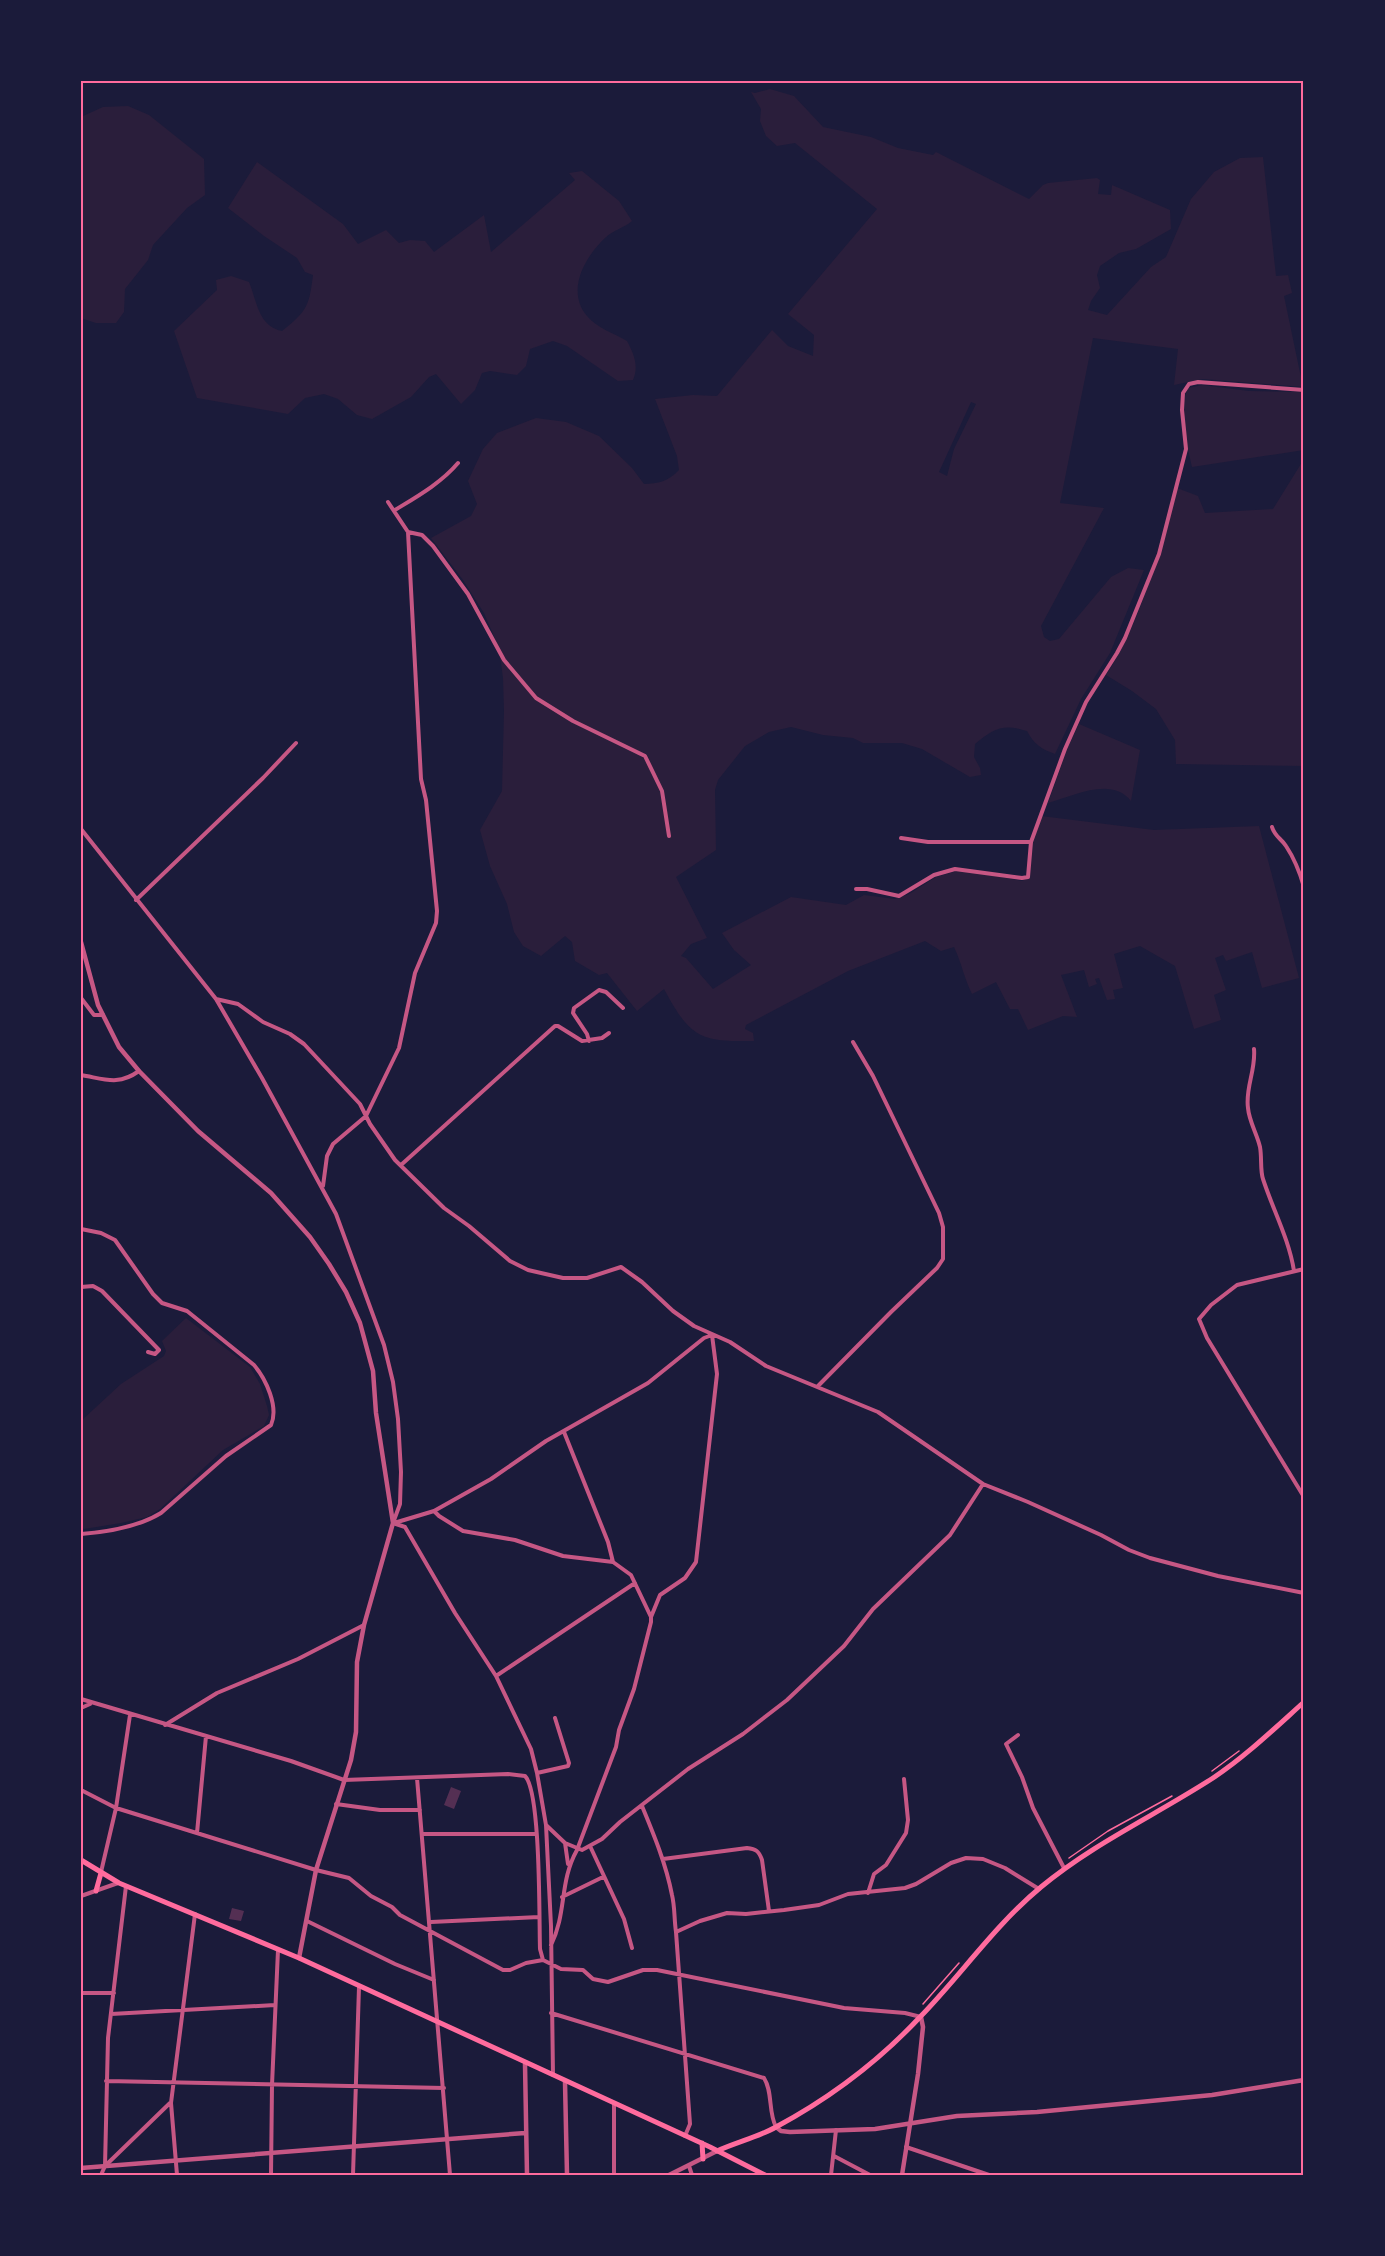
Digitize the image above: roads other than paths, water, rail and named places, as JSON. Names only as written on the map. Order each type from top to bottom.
[{"type":"main road","points":[[717,2151],[776,2127],[849,2080],[921,2017],[1004,1923],[1064,1868],[1102,1842],[1214,1777],[1238,1760],[1304,1702]]},
{"type":"main road","points":[[81,1860],[119,1883],[299,1958],[553,2077],[702,2143],[765,2175]]},
{"type":"main road","points":[[96,1891],[100,1873]]},
{"type":"main road","points":[[702,2143],[703,2159]]},
{"type":"street","points":[[856,889],[867,889],[898,896],[934,874],[955,869],[1028,877],[1031,842],[1076,723],[1096,684],[1121,646],[1158,554],[1186,449],[1182,410],[1185,389],[1189,384],[1198,382],[1304,390]]},
{"type":"street","points":[[395,510],[437,483],[458,463]]},
{"type":"street","points":[[322,1187],[329,1150],[366,1116],[399,1048],[415,973],[436,923],[437,911],[422,779],[408,532],[388,502]]},
{"type":"street","points":[[408,532],[422,535],[434,546],[468,594],[504,660],[536,698],[573,721],[645,756],[662,791],[669,836]]},
{"type":"street","points":[[136,900],[263,778],[296,742]]},
{"type":"street","points":[[1272,826],[1276,837],[1286,845],[1304,887]]},
{"type":"street","points":[[81,829],[216,999],[322,1187],[347,1242],[384,1345],[393,1382],[398,1419],[400,1504],[364,1625],[357,1662],[356,1732],[344,1780],[316,1870],[299,1958]]},
{"type":"street","points":[[901,838],[928,842],[1031,842]]},
{"type":"street","points":[[81,942],[103,1015],[119,1047],[139,1071],[198,1131],[284,1206],[337,1275],[360,1323],[371,1361],[377,1422],[393,1523]]},
{"type":"street","points":[[589,1041],[573,1013],[574,1008],[599,990],[606,992],[623,1008]]},
{"type":"street","points":[[81,998],[94,1015],[103,1015]]},
{"type":"street","points":[[216,999],[238,1004],[263,1022],[290,1034],[304,1044],[353,1096],[389,1153],[444,1208],[510,1261],[528,1270],[563,1278],[587,1278],[621,1267],[642,1282],[673,1311],[712,1335]]},
{"type":"street","points":[[401,1165],[555,1026],[561,1027],[577,1039],[589,1041],[602,1038],[609,1033]]},
{"type":"street","points":[[818,1387],[937,1268],[942,1259],[943,1227],[939,1214],[873,1076],[853,1042]]},
{"type":"street","points":[[1254,1049],[1256,1064],[1252,1074],[1248,1108],[1260,1148],[1262,1178],[1275,1214],[1287,1238],[1294,1271]]},
{"type":"street","points":[[81,1075],[115,1081],[128,1078],[139,1071]]},
{"type":"street","points":[[81,1229],[101,1233],[116,1240],[153,1294],[162,1303],[187,1311],[254,1365],[261,1373],[268,1389],[274,1413],[272,1425],[226,1456],[161,1514],[126,1527],[81,1534]]},
{"type":"street","points":[[1304,1269],[1237,1285],[1201,1314],[1199,1319],[1200,1325],[1304,1497]]},
{"type":"street","points":[[81,1287],[93,1286],[102,1291],[159,1350],[155,1354],[148,1352]]},
{"type":"street","points":[[568,1865],[577,1850],[616,1747],[619,1730],[634,1689],[651,1617],[660,1595],[685,1578],[696,1562],[717,1374],[712,1335]]},
{"type":"street","points":[[393,1523],[434,1511],[491,1479],[546,1441],[648,1383],[704,1338],[718,1335],[766,1366],[878,1412],[983,1484],[1029,1502],[1129,1550],[1218,1576],[1304,1593]]},
{"type":"street","points":[[564,1432],[608,1542],[613,1562]]},
{"type":"street","points":[[546,1825],[566,1843],[577,1850],[582,1850],[688,1769],[744,1734],[787,1700],[844,1646],[873,1609],[950,1535],[983,1484]]},
{"type":"street","points":[[434,1511],[463,1531],[515,1540],[563,1556],[613,1562],[625,1569],[635,1583],[651,1617]]},
{"type":"street","points":[[393,1523],[405,1527],[496,1676],[531,1749],[546,1825],[553,2077]]},
{"type":"street","points":[[496,1676],[635,1583]]},
{"type":"street","points":[[165,1725],[217,1693],[298,1659],[364,1625]]},
{"type":"street","points":[[81,1699],[91,1704],[291,1761],[344,1780],[508,1774],[525,1776],[530,1781],[532,1789],[540,1949],[543,1959]]},
{"type":"street","points":[[81,1708],[91,1704]]},
{"type":"street","points":[[100,1873],[116,1808],[130,1715]]},
{"type":"street","points":[[537,1773],[568,1766],[569,1763],[555,1718]]},
{"type":"street","points":[[1018,1734],[1006,1744],[1022,1777],[1033,1808],[1064,1868]]},
{"type":"street","points":[[197,1833],[206,1736]]},
{"type":"street","points":[[417,1778],[431,1923],[450,2175]]},
{"type":"street","points":[[868,1893],[872,1877],[886,1865],[906,1833],[908,1820],[904,1779]]},
{"type":"street","points":[[81,1790],[116,1808],[316,1870],[350,1878],[371,1896],[431,1933],[503,1970],[510,1970],[543,1959],[561,1969],[583,1970],[598,1981],[616,1980],[643,1970],[657,1970],[844,2008],[905,2013],[921,2017],[923,2027],[918,2074],[902,2175]]},
{"type":"street","points":[[336,1804],[380,1810],[420,1810]]},
{"type":"street","points":[[642,1806],[663,1859],[673,1897],[690,2124],[685,2136]]},
{"type":"street","points":[[422,1834],[536,1834]]},
{"type":"street","points":[[551,1945],[560,1922],[568,1865],[566,1843]]},
{"type":"street","points":[[590,1846],[624,1919],[632,1948]]},
{"type":"street","points":[[663,1859],[747,1848],[755,1849],[760,1853],[762,1860],[769,1911]]},
{"type":"street","points":[[676,1932],[700,1921],[727,1913],[746,1914],[819,1905],[848,1894],[905,1888],[966,1857],[984,1859],[1005,1868],[1039,1889]]},
{"type":"street","points":[[562,1897],[603,1877]]},
{"type":"street","points":[[81,1896],[119,1883]]},
{"type":"street","points":[[105,2166],[106,2081],[111,2014],[126,1886]]},
{"type":"street","points":[[177,2175],[171,2103],[195,1914]]},
{"type":"street","points":[[431,1923],[539,1917]]},
{"type":"street","points":[[307,1921],[395,1964],[434,1980]]},
{"type":"street","points":[[271,2175],[272,2085],[279,1950]]},
{"type":"street","points":[[353,2175],[359,1987]]},
{"type":"street","points":[[81,1993],[114,1994]]},
{"type":"street","points":[[111,2014],[275,2006]]},
{"type":"street","points":[[551,2013],[764,2078],[767,2084],[771,2115],[776,2127],[783,2132],[875,2129],[957,2116],[1037,2112],[1212,2095],[1304,2080]]},
{"type":"street","points":[[525,2064],[527,2175]]},
{"type":"street","points":[[106,2081],[444,2088]]},
{"type":"street","points":[[565,2082],[567,2175]]},
{"type":"street","points":[[100,2175],[105,2166],[171,2103]]},
{"type":"street","points":[[614,2104],[614,2175]]},
{"type":"street","points":[[831,2175],[836,2130]]},
{"type":"street","points":[[81,2168],[525,2133]]},
{"type":"street","points":[[906,2146],[989,2175]]},
{"type":"street","points":[[669,2175],[717,2151]]},
{"type":"street","points":[[833,2156],[870,2175]]},
{"type":"street","points":[[689,2166],[692,2175]]}]
